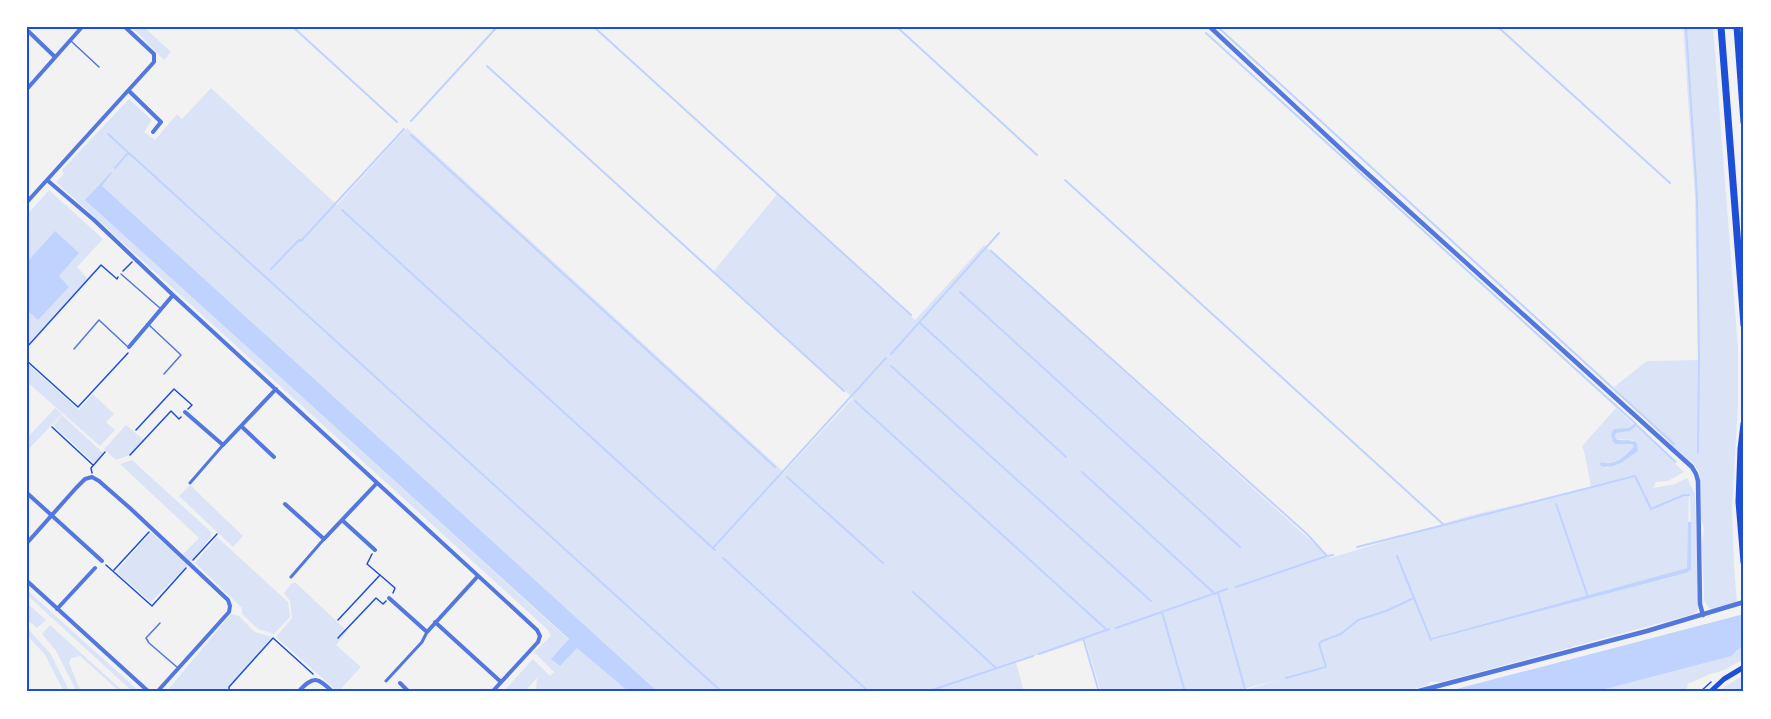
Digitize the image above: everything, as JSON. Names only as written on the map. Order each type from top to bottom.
[{"type":"highway","points":[[1721,27],[1744,325]]},
{"type":"highway","points":[[1737,27],[1744,122]]},
{"type":"highway","points":[[1744,424],[1739,502],[1744,562]]},
{"type":"main road","points":[[1710,692],[1724,679],[1744,667]]},
{"type":"street","points":[[27,89],[82,27]]},
{"type":"street","points":[[27,202],[154,62],[154,54],[125,27]]},
{"type":"street","points":[[1210,27],[1359,166],[1692,467],[1698,481],[1700,604],[1703,615]]},
{"type":"street","points":[[27,30],[55,57]]},
{"type":"street","points":[[129,91],[161,122],[153,132]]},
{"type":"street","points":[[47,180],[94,219],[173,296],[537,630],[540,636],[538,642],[492,692]]},
{"type":"street","points":[[129,347],[173,296]]},
{"type":"street","points":[[190,483],[276,389]]},
{"type":"street","points":[[185,412],[223,445]]},
{"type":"street","points":[[241,426],[274,457]]},
{"type":"street","points":[[27,543],[85,479],[92,477],[228,600],[229,612],[157,692]]},
{"type":"street","points":[[291,577],[377,483]]},
{"type":"street","points":[[27,493],[102,561]]},
{"type":"street","points":[[285,504],[324,539]]},
{"type":"street","points":[[342,520],[375,550]]},
{"type":"street","points":[[57,609],[95,568]]},
{"type":"street","points":[[386,681],[422,642],[435,622],[478,576]]},
{"type":"street","points":[[27,581],[149,692]]},
{"type":"street","points":[[389,598],[427,632]]},
{"type":"street","points":[[1415,692],[1744,602]]},
{"type":"street","points":[[435,622],[501,682]]},
{"type":"street","points":[[298,692],[308,682],[314,680],[321,681],[333,692]]},
{"type":"street","points":[[400,683],[409,692]]},
{"type":"lane","points":[[70,40],[99,67]]},
{"type":"lane","points":[[121,274],[161,310]]},
{"type":"lane","points":[[74,349],[99,320],[129,347]]},
{"type":"lane","points":[[149,324],[181,355],[164,374]]},
{"type":"lane","points":[[160,623],[146,638],[178,669]]},
{"type":"path","points":[[27,347],[101,266],[117,279],[135,259]]},
{"type":"path","points":[[27,361],[78,407],[130,350],[129,347]]},
{"type":"path","points":[[130,455],[171,411],[179,418],[192,405],[174,389],[136,430]]},
{"type":"path","points":[[52,427],[93,465]]},
{"type":"path","points":[[92,477],[91,468],[105,452]]},
{"type":"path","points":[[114,571],[152,529]]},
{"type":"path","points":[[102,561],[152,606],[217,534]]},
{"type":"path","points":[[338,638],[376,598],[383,604],[395,588],[367,564],[375,550]]},
{"type":"path","points":[[338,620],[380,575]]},
{"type":"path","points":[[229,692],[229,687],[273,638],[313,673],[314,680]]},
{"type":"shaded area","points":[[132,27],[144,27],[171,52],[164,60]]},
{"type":"shaded area","points":[[1683,27],[1713,27],[1738,349],[1738,404],[1732,507],[1737,602],[1714,609],[1709,608],[1704,601],[1702,546],[1704,529],[1701,519],[1700,474],[1694,464],[1687,461],[1614,387],[1647,361],[1698,360],[1695,198]]},
{"type":"shaded area","points":[[211,88],[337,205],[407,128],[784,472],[853,398],[713,272],[778,193],[915,320],[984,245],[1330,558],[1472,515],[1591,487],[1582,446],[1616,408],[1633,424],[1629,428],[1611,434],[1617,444],[1632,444],[1634,447],[1618,460],[1606,464],[1606,468],[1617,465],[1638,451],[1633,440],[1616,439],[1615,435],[1630,431],[1636,426],[1684,472],[1668,481],[1656,482],[1653,488],[1675,484],[1687,478],[1695,494],[1699,609],[1694,614],[1441,682],[1430,682],[1428,685],[1403,692],[1239,692],[1279,680],[1231,692],[1101,692],[1085,640],[1016,662],[1024,692],[658,692],[101,186],[112,174],[86,200],[569,640],[552,660],[578,646],[632,692],[536,692],[537,678],[524,692],[503,692],[533,659],[550,676],[554,672],[534,652],[551,636],[548,630],[56,182],[64,174],[62,170],[129,99],[152,120],[144,132],[155,140],[177,114],[182,119]],"holes":[[[1690,495],[1691,570],[1686,573],[1431,640],[1687,568]]]},
{"type":"shaded area","points":[[49,190],[103,239],[77,267],[88,279],[27,345],[27,310],[38,319],[69,287],[58,276],[55,232],[27,262],[27,215]]},
{"type":"shaded area","points":[[27,363],[79,410],[93,394],[114,414],[106,422],[115,430],[100,446],[27,382]]},
{"type":"shaded area","points":[[55,408],[62,414],[27,451],[27,438]]},
{"type":"shaded area","points":[[62,415],[103,453],[94,463],[53,425]]},
{"type":"shaded area","points":[[126,425],[144,440],[132,454],[116,460],[104,449]]},
{"type":"shaded area","points":[[132,460],[211,532],[211,537],[191,562],[183,554],[199,538],[120,464]]},
{"type":"shaded area","points":[[190,485],[243,536],[233,547],[179,496]]},
{"type":"shaded area","points":[[151,532],[188,565],[151,602],[116,572]]},
{"type":"shaded area","points":[[217,537],[288,602],[290,617],[274,634],[258,629],[242,614],[242,608],[195,563]]},
{"type":"shaded area","points":[[292,583],[296,583],[347,631],[336,645],[361,667],[338,692],[276,637],[292,618],[290,601],[284,593]]},
{"type":"shaded area","points":[[27,590],[140,692],[133,692],[27,595]]},
{"type":"shaded area","points":[[27,603],[46,620],[37,628],[27,619]]},
{"type":"shaded area","points":[[231,614],[239,616],[255,632],[272,637],[224,692],[166,692]]},
{"type":"shaded area","points":[[50,625],[124,692],[120,692],[80,656],[71,658],[69,663],[81,692],[77,692],[56,651],[42,634]]},
{"type":"shaded area","points":[[27,628],[50,653],[70,692],[64,692],[45,655],[27,635]]},
{"type":"shaded area","points":[[1744,647],[1744,659],[1722,671],[1688,684],[1686,692],[1594,692],[1732,656],[1738,649]]},
{"type":"shaded area","points":[[1743,675],[1744,692],[1720,692],[1720,690]]},
{"type":"water","points":[[111,172],[102,186],[658,692],[629,692],[577,648],[560,666],[551,659],[569,639],[85,200]]},
{"type":"water","points":[[55,231],[79,253],[59,276],[69,287],[38,320],[27,310],[27,262]]},
{"type":"water","points":[[1635,423],[1677,462],[1675,463],[1636,426],[1630,431],[1615,435],[1616,439],[1637,443],[1638,451],[1616,465],[1601,466],[1601,462],[1611,463],[1619,460],[1634,447],[1632,444],[1616,444],[1611,434],[1614,429],[1629,428]]},
{"type":"water","points":[[1688,522],[1691,522],[1691,570],[1686,573],[1431,640],[1687,568]]},
{"type":"water","points":[[1744,614],[1744,647],[1738,649],[1732,656],[1594,692],[1445,692]]},
{"type":"waterway","points":[[293,27],[397,122]]},
{"type":"waterway","points":[[411,121],[497,27]]},
{"type":"waterway","points":[[594,27],[911,315]]},
{"type":"waterway","points":[[897,27],[1037,155]]},
{"type":"waterway","points":[[1498,27],[1670,183]]},
{"type":"waterway","points":[[1686,27],[1697,197],[1698,452]]},
{"type":"waterway","points":[[1220,29],[1674,444]]},
{"type":"waterway","points":[[1206,33],[1636,424]]},
{"type":"waterway","points":[[487,66],[844,391]]},
{"type":"waterway","points":[[271,269],[299,240],[301,241],[404,129]]},
{"type":"waterway","points":[[108,134],[722,692]]},
{"type":"waterway","points":[[411,135],[775,467]]},
{"type":"waterway","points":[[115,168],[128,153]]},
{"type":"waterway","points":[[1065,180],[1444,525],[1635,476],[1651,509],[1689,495]]},
{"type":"waterway","points":[[342,210],[715,550]]},
{"type":"waterway","points":[[891,354],[999,233]]},
{"type":"waterway","points":[[991,251],[1307,534],[1327,556],[1333,555]]},
{"type":"waterway","points":[[960,292],[1240,547]]},
{"type":"waterway","points":[[920,323],[1066,457]]},
{"type":"waterway","points":[[713,548],[886,358]]},
{"type":"waterway","points":[[891,366],[1151,601]]},
{"type":"waterway","points":[[855,401],[1107,630]]},
{"type":"waterway","points":[[1082,472],[1215,594]]},
{"type":"waterway","points":[[787,477],[883,563]]},
{"type":"waterway","points":[[1556,504],[1588,597]]},
{"type":"waterway","points":[[1357,547],[1444,525]]},
{"type":"waterway","points":[[1236,587],[1327,556]]},
{"type":"waterway","points":[[1397,556],[1431,640]]},
{"type":"waterway","points":[[723,558],[869,692]]},
{"type":"waterway","points":[[1116,628],[1227,589]]},
{"type":"waterway","points":[[913,592],[996,668]]},
{"type":"waterway","points":[[1218,593],[1245,689]]},
{"type":"waterway","points":[[1286,678],[1326,667],[1319,644],[1322,641],[1341,634],[1358,620],[1386,611],[1414,598]]},
{"type":"waterway","points":[[1162,612],[1185,692]]},
{"type":"waterway","points":[[1039,654],[1109,629]]},
{"type":"waterway","points":[[1083,638],[1099,692]]},
{"type":"waterway","points":[[926,692],[1033,656]]}]
